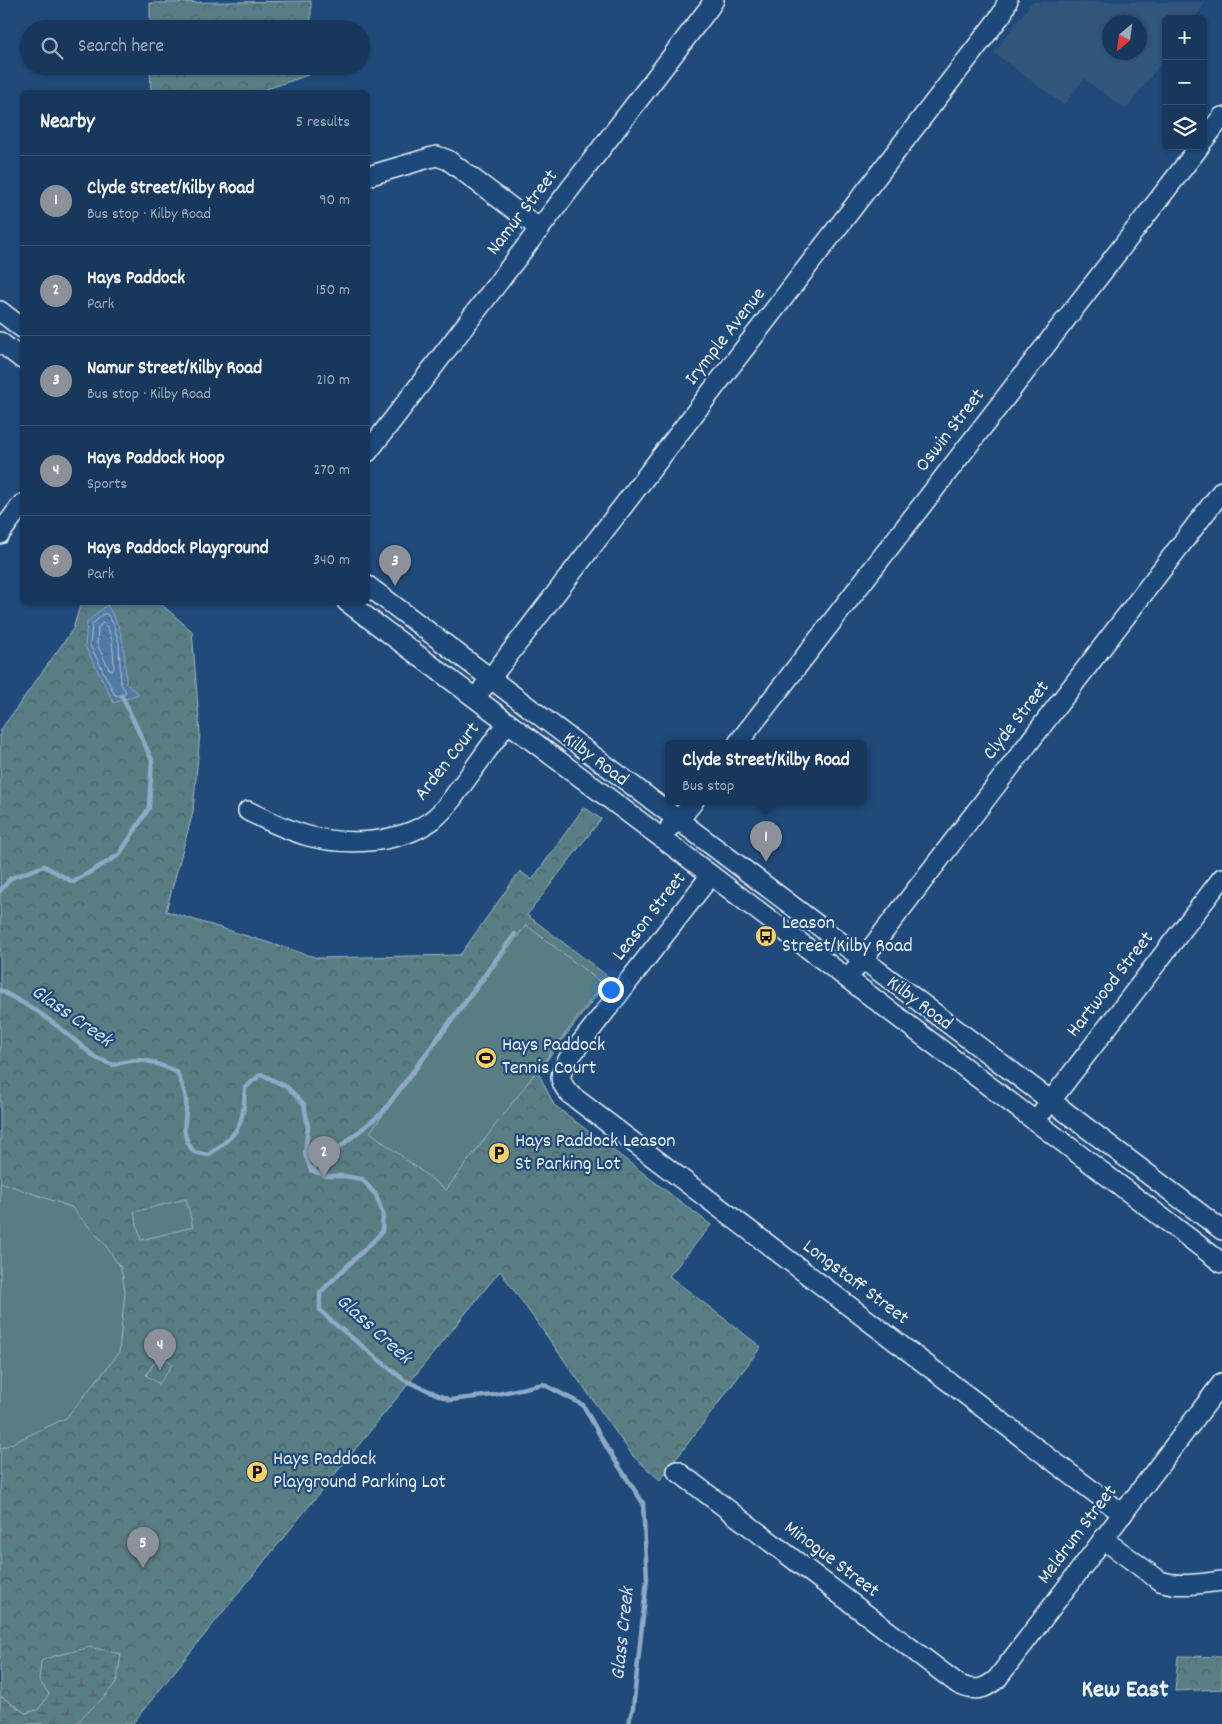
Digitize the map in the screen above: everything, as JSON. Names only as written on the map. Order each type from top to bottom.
[{"type":"street","name":"Namur Street","points":[[370,449],[714,0]]},
{"type":"street","name":"Irymple Avenue","points":[[475,699],[1002,14],[1008,0]]},
{"type":"street","points":[[1207,137],[1222,117]]},
{"type":"street","name":"Oswin Street","points":[[740,740],[1197,150]]},
{"type":"street","points":[[370,175],[429,158],[443,158],[540,228]]},
{"type":"street","points":[[0,311],[20,326]]},
{"type":"street","points":[[0,342],[20,357]]},
{"type":"street","name":"Clyde Street","points":[[849,979],[863,958],[1222,491]]},
{"type":"street","points":[[0,534],[20,507]]},
{"type":"street","name":"Kilby Road","points":[[370,588],[1222,1230]]},
{"type":"street","name":"Kilby Road","points":[[351,605],[849,979],[1222,1263]]},
{"type":"street","name":"Arden Court","points":[[248,811],[288,829],[329,840],[369,840],[406,833],[431,820],[442,811],[507,723]]},
{"type":"street","points":[[659,836],[679,820],[691,805]]},
{"type":"street","name":"Leason Street","points":[[562,1085],[561,1074],[569,1058],[711,875]]},
{"type":"street","name":"Hartwood Street","points":[[1036,1121],[1222,878]]},
{"type":"street","name":"Longstaff Street","points":[[562,1085],[571,1095],[647,1154],[1123,1514]]},
{"type":"street","name":"Meldrum Street","points":[[958,1684],[975,1690],[984,1688],[997,1679],[1222,1383]]},
{"type":"street","name":"Minogue Street","points":[[677,1471],[958,1684]]},
{"type":"street","points":[[1103,1539],[1160,1581],[1184,1585],[1222,1581]]},
{"type":"shaded area","points":[[1032,2],[1206,2],[1197,15],[1162,15],[1162,61],[1126,110],[1084,79],[1064,105],[994,53]]},
{"type":"green space","points":[[311,1],[311,20],[150,20],[150,3]]},
{"type":"green space","points":[[150,75],[308,75],[264,90],[151,90]]},
{"type":"green space","points":[[162,605],[192,631],[200,733],[193,812],[166,911],[318,958],[460,955],[520,871],[532,880],[584,807],[601,819],[527,915],[610,978],[538,1072],[554,1105],[711,1225],[669,1276],[761,1347],[660,1480],[633,1456],[500,1271],[132,1724],[0,1724],[0,731],[73,629],[80,606]]},
{"type":"green space","name":"Hays Paddock Tennis Court","points":[[526,925],[603,984],[446,1190],[370,1132]]},
{"type":"green space","points":[[0,1182],[71,1207],[103,1242],[121,1268],[125,1291],[119,1353],[66,1418],[0,1449]]},
{"type":"green space","points":[[186,1199],[193,1227],[141,1240],[134,1212]]},
{"type":"green space","points":[[160,1355],[173,1364],[159,1384],[146,1375]]},
{"type":"green space","points":[[89,1647],[121,1654],[117,1681],[106,1695],[75,1724],[0,1724],[0,1698],[2,1697],[25,1713],[38,1710],[49,1694],[39,1680],[41,1661]]},
{"type":"green space","points":[[1178,1656],[1222,1657],[1222,1689],[1175,1691]]},
{"type":"water","points":[[107,605],[121,634],[126,684],[139,694],[114,703],[85,646],[87,622]]},
{"type":"waterway","name":"Glass Creek","points":[[0,891],[11,878],[44,866],[73,882],[119,855],[149,808],[152,760],[122,696]]},
{"type":"waterway","points":[[311,1170],[382,1113],[515,934]]},
{"type":"waterway","name":"Glass Creek","points":[[0,990],[37,1011],[96,1058],[113,1065],[139,1060],[152,1062],[177,1072],[186,1099],[184,1126],[186,1138],[194,1152],[208,1155],[233,1134],[241,1120],[245,1088],[261,1074],[287,1087],[304,1104],[308,1127],[305,1154],[311,1170],[326,1176],[362,1179],[376,1195],[383,1214],[382,1232],[320,1293],[320,1310],[404,1380],[450,1400],[493,1395],[543,1384],[583,1405],[607,1448],[643,1503],[647,1579],[633,1708],[628,1724]]},
{"type":"place","name":"Namur Street/Kilby Road","points":[[395,586]]},
{"type":"place","name":"Clyde Street/Kilby Road","points":[[766,862]]},
{"type":"place","name":"Leason Street/Kilby Road","points":[[766,936]]},
{"type":"place","name":"Hays Paddock Tennis Court","points":[[486,1058]]},
{"type":"place","name":"Hays Paddock Leason St Parking Lot","points":[[499,1153]]},
{"type":"place","name":"Hays Paddock","points":[[324,1177]]},
{"type":"place","name":"Hays Paddock Hoop","points":[[160,1370]]},
{"type":"place","name":"Hays Paddock Playground Parking Lot","points":[[257,1472]]},
{"type":"place","name":"Hays Paddock Playground","points":[[143,1568]]},
{"type":"district","name":"Kew East","points":[[1125,1691]]}]
